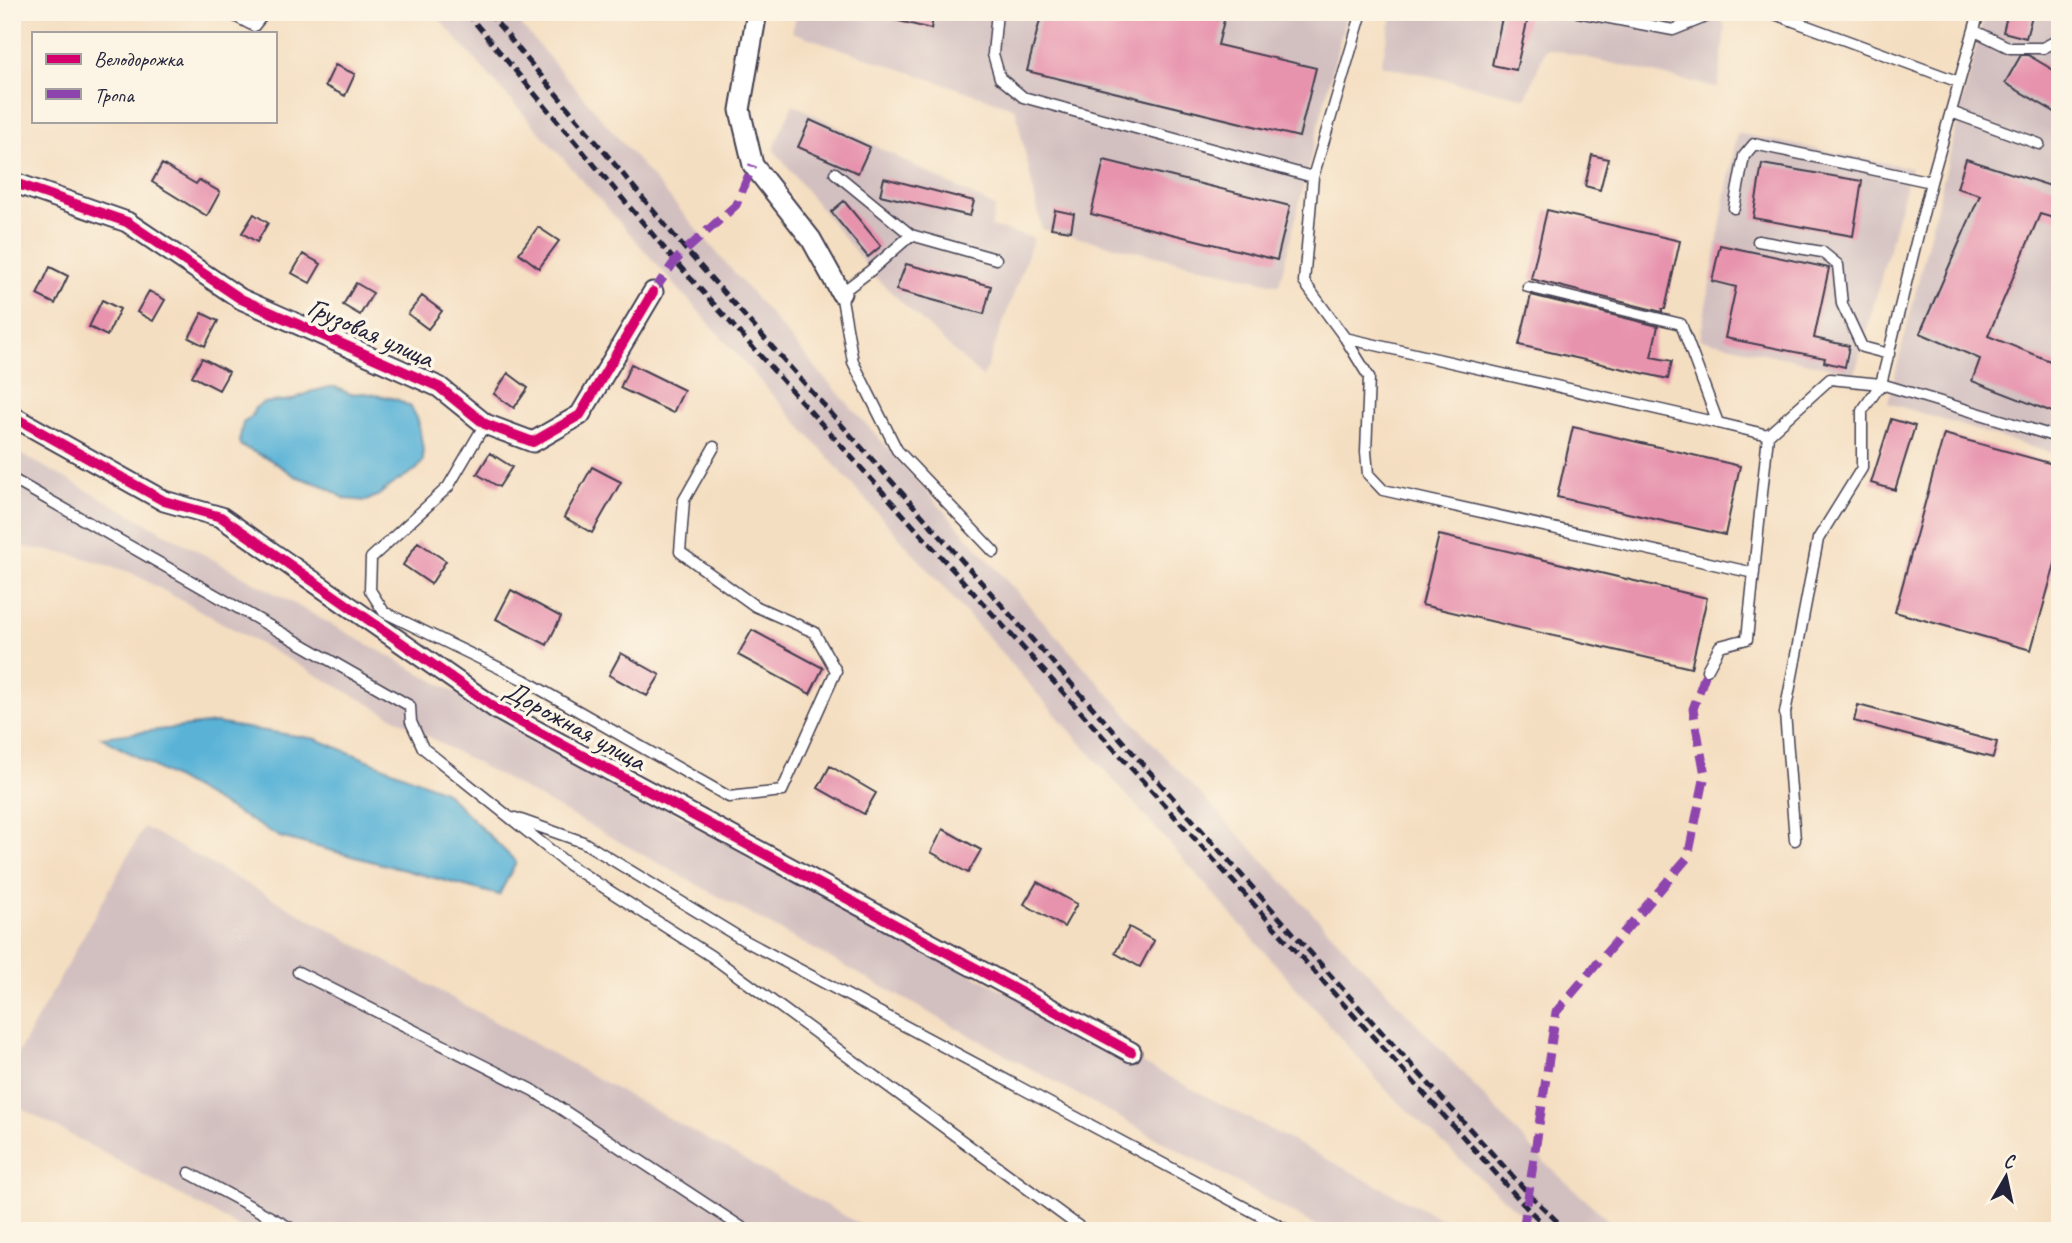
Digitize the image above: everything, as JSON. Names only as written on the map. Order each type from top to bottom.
[{"type":"street","points":[[752,13],[740,110],[753,165],[811,239],[841,293]]},
{"type":"street","name":"Грузовая улица","points":[[12,182],[127,222],[241,299],[439,387],[485,424],[533,442],[580,415],[653,292]]},
{"type":"street","name":"Дорожная улица","points":[[12,416],[164,501],[221,517],[498,710],[1131,1052]]},
{"type":"lane","points":[[227,12],[254,26],[265,12]]},
{"type":"lane","points":[[997,12],[993,54],[1000,78],[1023,97],[1313,177]]},
{"type":"lane","points":[[1362,12],[1313,177],[1304,282],[1345,338],[1369,377],[1366,452],[1368,474],[1383,490],[1754,573]]},
{"type":"lane","points":[[1578,12],[1673,30],[1718,12]]},
{"type":"lane","points":[[1769,12],[1959,82]]},
{"type":"lane","points":[[1795,840],[1785,713],[1818,539],[1861,468],[1862,411],[1881,384],[1931,182],[1979,12]]},
{"type":"lane","points":[[1975,31],[2010,48],[2043,48],[2060,39]]},
{"type":"lane","points":[[1951,112],[2039,144]]},
{"type":"lane","points":[[1734,208],[1744,156],[1754,144],[1931,182]]},
{"type":"lane","points":[[835,173],[911,235],[996,259]]},
{"type":"lane","points":[[911,235],[841,293],[853,362],[897,450],[994,552]]},
{"type":"lane","points":[[1758,240],[1822,252],[1838,265],[1842,304],[1862,347],[1889,354]]},
{"type":"lane","points":[[1528,287],[1681,324],[1718,423]]},
{"type":"lane","points":[[1345,338],[1769,435]]},
{"type":"lane","points":[[1707,670],[1720,646],[1747,639],[1769,435],[1830,379],[1881,384],[2060,438]]},
{"type":"lane","points":[[485,424],[448,487],[371,558],[370,590],[384,612],[524,680],[729,797],[782,791],[836,671],[814,632],[755,606],[680,552],[684,500],[714,447]]},
{"type":"lane","points":[[12,479],[410,706],[411,722],[424,748],[569,865],[711,956],[1085,1231]]},
{"type":"lane","points":[[508,816],[583,842],[742,939],[1289,1231]]},
{"type":"lane","points":[[298,972],[534,1091],[747,1231]]},
{"type":"lane","points":[[189,1173],[296,1231]]},
{"type":"shaded area","points":[[433,12],[510,12],[822,375],[1159,750],[1546,1164],[1620,1231],[1541,1231],[1386,1090]]},
{"type":"shaded area","points":[[797,12],[1347,12],[1279,285],[1042,229],[1015,108],[792,32]]},
{"type":"shaded area","points":[[1393,12],[1720,12],[1725,28],[1718,88],[1546,48],[1526,98],[1381,65]]},
{"type":"shaded area","points":[[1985,12],[2060,12],[2060,456],[1888,403]]},
{"type":"shaded area","points":[[793,104],[995,207],[991,227],[1034,238],[983,378],[878,280],[773,149]]},
{"type":"shaded area","points":[[1737,133],[1911,168],[1855,373],[1700,339]]},
{"type":"shaded area","points":[[12,449],[900,937],[1465,1231],[1325,1231],[130,572],[74,555],[12,545],[12,500],[22,485],[12,480]]},
{"type":"shaded area","points":[[144,827],[872,1231],[246,1231],[12,1103],[12,1064]]},
{"type":"water","points":[[330,387],[350,394],[365,393],[396,399],[411,407],[418,420],[423,450],[423,461],[417,469],[366,501],[346,499],[324,486],[295,476],[269,459],[241,446],[239,442],[243,423],[251,417],[255,408],[263,403],[292,400]]},
{"type":"water","points":[[215,723],[316,739],[444,791],[516,862],[499,895],[280,837],[101,737]]},
{"type":"building","points":[[887,12],[934,12],[931,29],[887,18]]},
{"type":"building","points":[[1042,12],[1226,12],[1218,45],[1316,68],[1299,137],[1027,71]]},
{"type":"building","points":[[2008,12],[2033,12],[2026,38],[2003,32]]},
{"type":"building","points":[[1503,13],[1528,18],[1516,70],[1492,65]]},
{"type":"building","points":[[2021,55],[2028,55],[2060,74],[2060,115],[2005,83]]},
{"type":"building","points":[[335,65],[355,74],[345,96],[325,86]]},
{"type":"building","points":[[810,120],[870,147],[858,173],[798,147]]},
{"type":"building","points":[[1592,155],[1608,159],[1600,190],[1585,186]]},
{"type":"building","points":[[1966,159],[2060,189],[2060,220],[2040,214],[1988,336],[2060,365],[2060,415],[1972,381],[1980,359],[1920,333],[1980,195],[1957,188]]},
{"type":"building","points":[[1104,160],[1290,206],[1277,260],[1091,214]]},
{"type":"building","points":[[162,164],[196,184],[199,180],[220,192],[207,216],[152,182]]},
{"type":"building","points":[[1762,164],[1862,181],[1853,236],[1753,218]]},
{"type":"building","points":[[884,178],[974,201],[970,216],[880,195]]},
{"type":"building","points":[[844,201],[881,246],[868,257],[831,212]]},
{"type":"building","points":[[1055,210],[1074,214],[1071,231],[1051,228]]},
{"type":"building","points":[[1547,210],[1680,241],[1665,309],[1662,309],[1662,312],[1531,279]]},
{"type":"building","points":[[254,214],[268,223],[257,242],[242,233]]},
{"type":"building","points":[[538,227],[559,241],[539,268],[519,253]]},
{"type":"building","points":[[1720,245],[1829,268],[1814,338],[1849,346],[1845,367],[1824,362],[1825,358],[1725,338],[1736,287],[1712,281]]},
{"type":"building","points":[[303,254],[321,264],[310,283],[292,273]]},
{"type":"building","points":[[906,264],[991,286],[984,314],[896,290]]},
{"type":"building","points":[[50,267],[68,276],[55,304],[37,295]]},
{"type":"building","points":[[356,283],[373,293],[360,315],[343,305]]},
{"type":"building","points":[[149,291],[165,300],[153,321],[137,312]]},
{"type":"building","points":[[1531,295],[1658,326],[1651,357],[1672,361],[1668,379],[1519,345]]},
{"type":"building","points":[[422,296],[442,311],[428,329],[408,314]]},
{"type":"building","points":[[102,300],[120,309],[107,336],[89,327]]},
{"type":"building","points":[[202,313],[218,321],[205,346],[189,338]]},
{"type":"building","points":[[202,358],[229,372],[219,390],[192,376]]},
{"type":"building","points":[[631,364],[684,390],[673,413],[620,388]]},
{"type":"building","points":[[508,373],[528,388],[514,408],[494,394]]},
{"type":"building","points":[[1891,419],[1915,426],[1895,490],[1871,483]]},
{"type":"building","points":[[1573,427],[1740,466],[1725,535],[1557,497]]},
{"type":"building","points":[[1944,434],[2060,466],[2060,546],[2031,650],[1895,612]]},
{"type":"building","points":[[490,453],[512,467],[499,487],[477,474]]},
{"type":"building","points":[[592,467],[621,482],[592,533],[564,517]]},
{"type":"building","points":[[1439,535],[1707,598],[1691,668],[1422,605]]},
{"type":"building","points":[[418,542],[446,561],[431,584],[403,565]]},
{"type":"building","points":[[511,590],[561,617],[547,645],[496,619]]},
{"type":"building","points":[[752,630],[823,668],[810,694],[738,655]]},
{"type":"building","points":[[621,653],[660,675],[647,696],[609,675]]},
{"type":"building","points":[[1858,705],[1997,742],[1993,758],[1854,721]]},
{"type":"building","points":[[830,766],[876,793],[864,814],[818,788]]},
{"type":"building","points":[[943,829],[981,850],[968,873],[931,852]]},
{"type":"building","points":[[1037,882],[1077,904],[1064,927],[1024,904]]},
{"type":"building","points":[[1129,927],[1154,941],[1140,967],[1115,953]]},
{"type":"railway","points":[[466,12],[675,261],[1527,1208],[1551,1231]]},
{"type":"railway","points":[[488,12],[686,250],[1357,1005],[1529,1194],[1567,1231]]},
{"type":"marked path","points":[[653,292],[675,261],[736,205],[753,165]]},
{"type":"marked path","points":[[1523,1231],[1556,1012],[1688,857],[1705,775],[1693,709],[1707,670]]},
{"type":"cycle path","points":[[12,182],[127,222],[241,299],[439,387],[485,424],[533,442],[580,415],[653,292]]},
{"type":"cycle path","points":[[12,416],[164,501],[221,517],[498,710],[1131,1052]]}]
